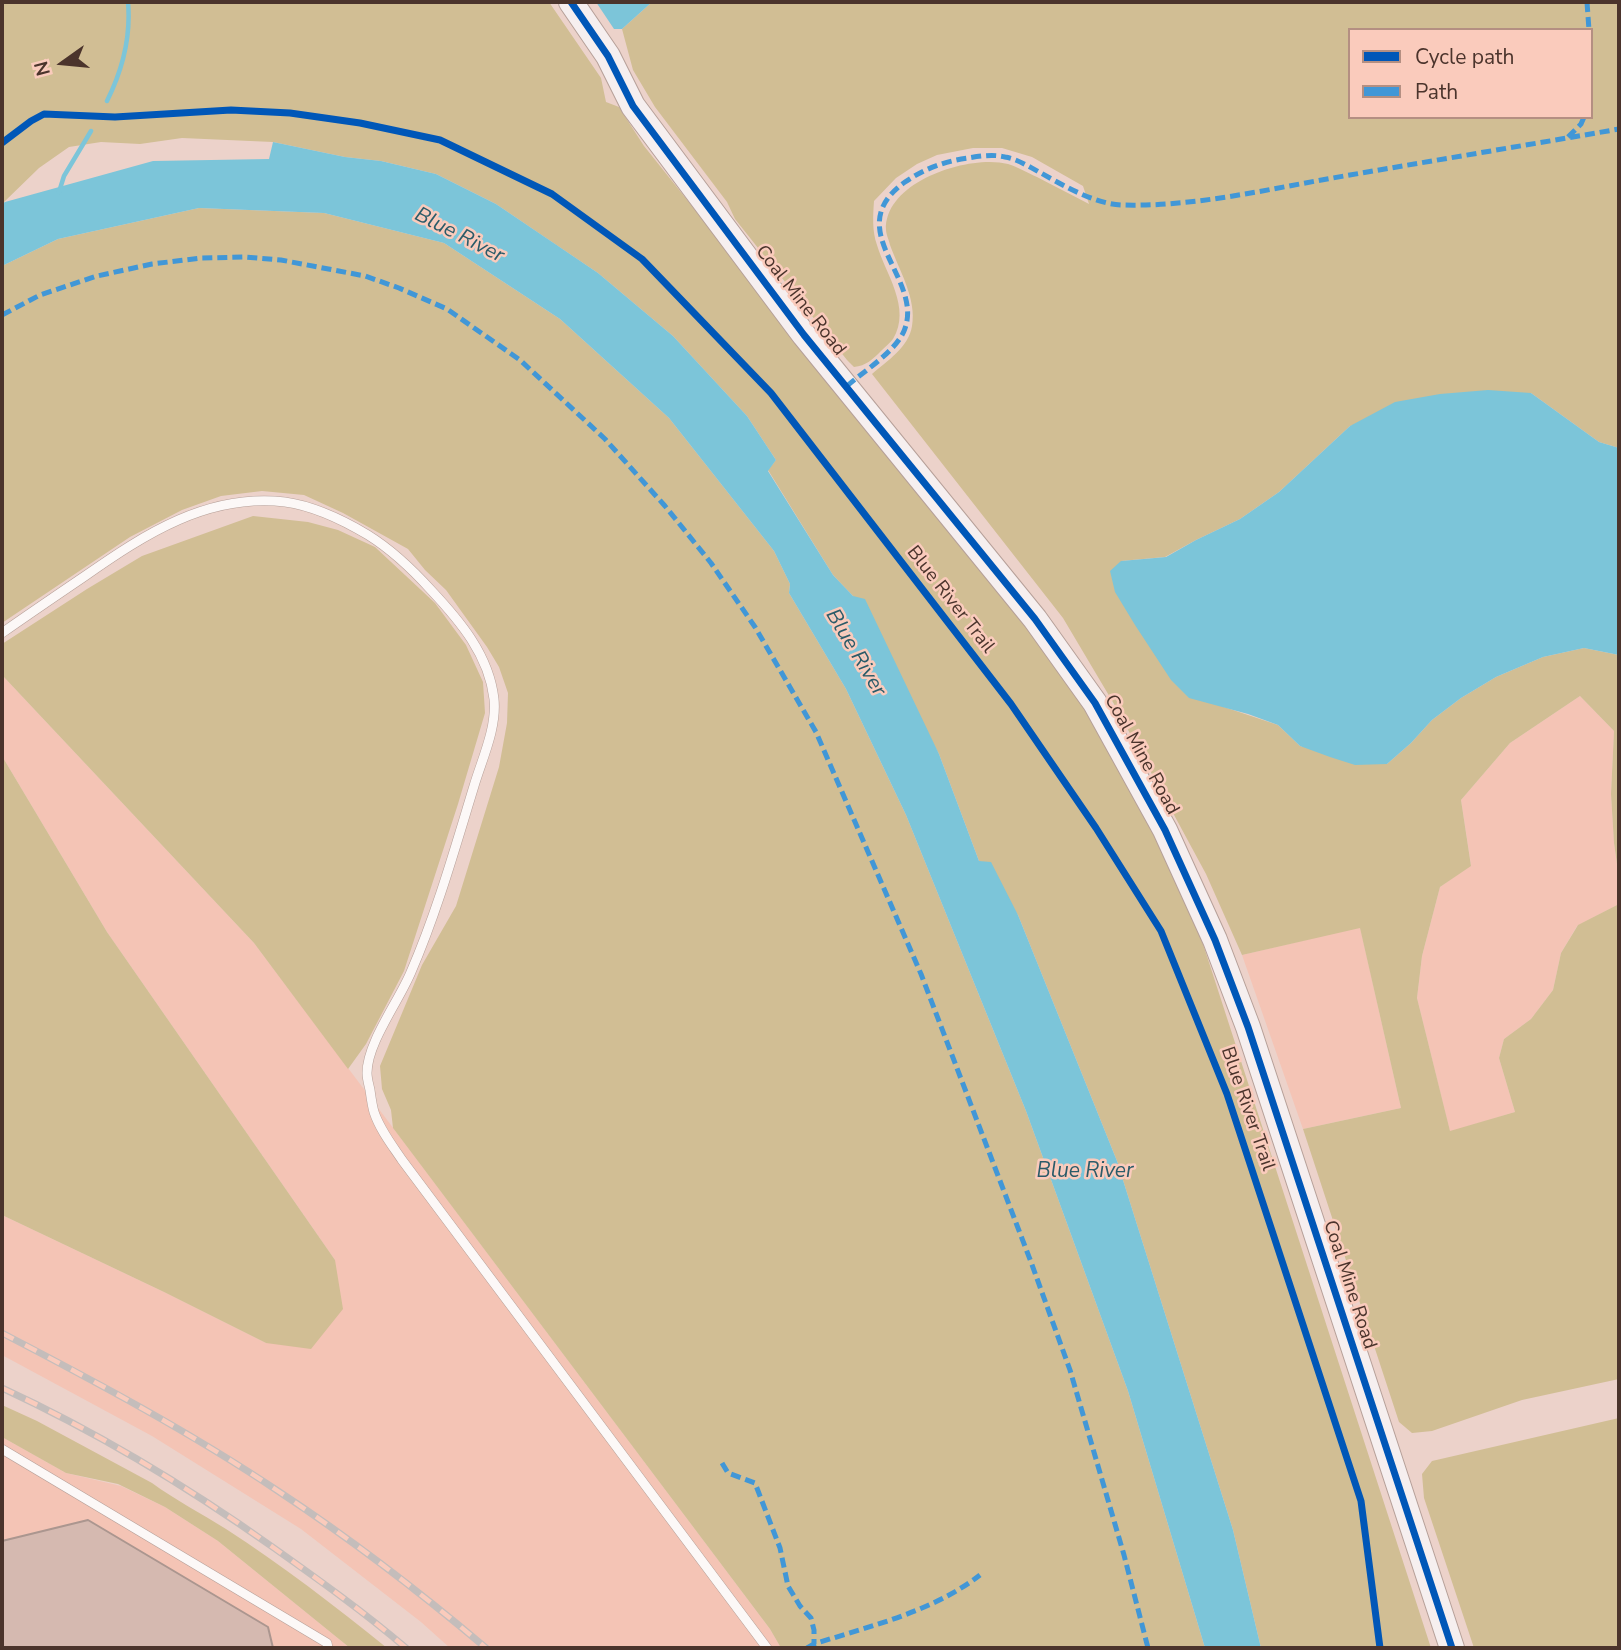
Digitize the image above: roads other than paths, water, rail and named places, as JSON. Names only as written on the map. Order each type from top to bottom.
[{"type":"street","name":"Coal Mine Road","points":[[571,2],[608,56],[633,106],[796,324],[1035,619],[1095,703],[1165,830],[1215,940],[1248,1027],[1452,1648]]},
{"type":"lane","points":[[2,633],[132,543],[166,525],[197,512],[256,501],[287,502],[316,510],[370,536],[413,570],[459,620],[478,649],[488,671],[495,703],[492,727],[423,945],[404,990],[369,1054],[367,1075],[374,1112],[384,1134],[402,1160],[767,1648]]},
{"type":"lane","points":[[5,1454],[279,1614],[327,1643],[328,1648]]},
{"type":"water","points":[[596,2],[652,2],[622,29],[614,29]]},
{"type":"water","name":"Blue River","points":[[273,142],[345,157],[381,161],[436,174],[496,204],[598,273],[673,336],[747,416],[776,460],[768,471],[833,575],[853,596],[865,599],[939,754],[979,861],[991,862],[1018,915],[1117,1161],[1233,1530],[1261,1648],[1205,1648],[1128,1391],[1026,1111],[906,815],[846,689],[789,593],[790,584],[774,551],[669,418],[560,319],[444,243],[324,213],[199,208],[58,239],[2,266],[2,204],[5,202],[153,161],[269,159]]},
{"type":"water","points":[[1488,390],[1531,393],[1599,442],[1619,448],[1619,655],[1584,648],[1543,657],[1496,677],[1432,720],[1387,764],[1355,765],[1300,746],[1278,725],[1189,698],[1171,680],[1115,592],[1110,571],[1121,561],[1166,557],[1240,519],[1279,492],[1350,426],[1395,402],[1440,394]]},
{"type":"waterway","points":[[107,101],[124,53],[128,2]]},
{"type":"waterway","points":[[59,192],[64,176],[91,131]]},
{"type":"railway","points":[[2,1333],[142,1408],[245,1469],[358,1547],[486,1648]]},
{"type":"railway","points":[[2,1388],[107,1442],[209,1503],[324,1584],[406,1648]]}]
